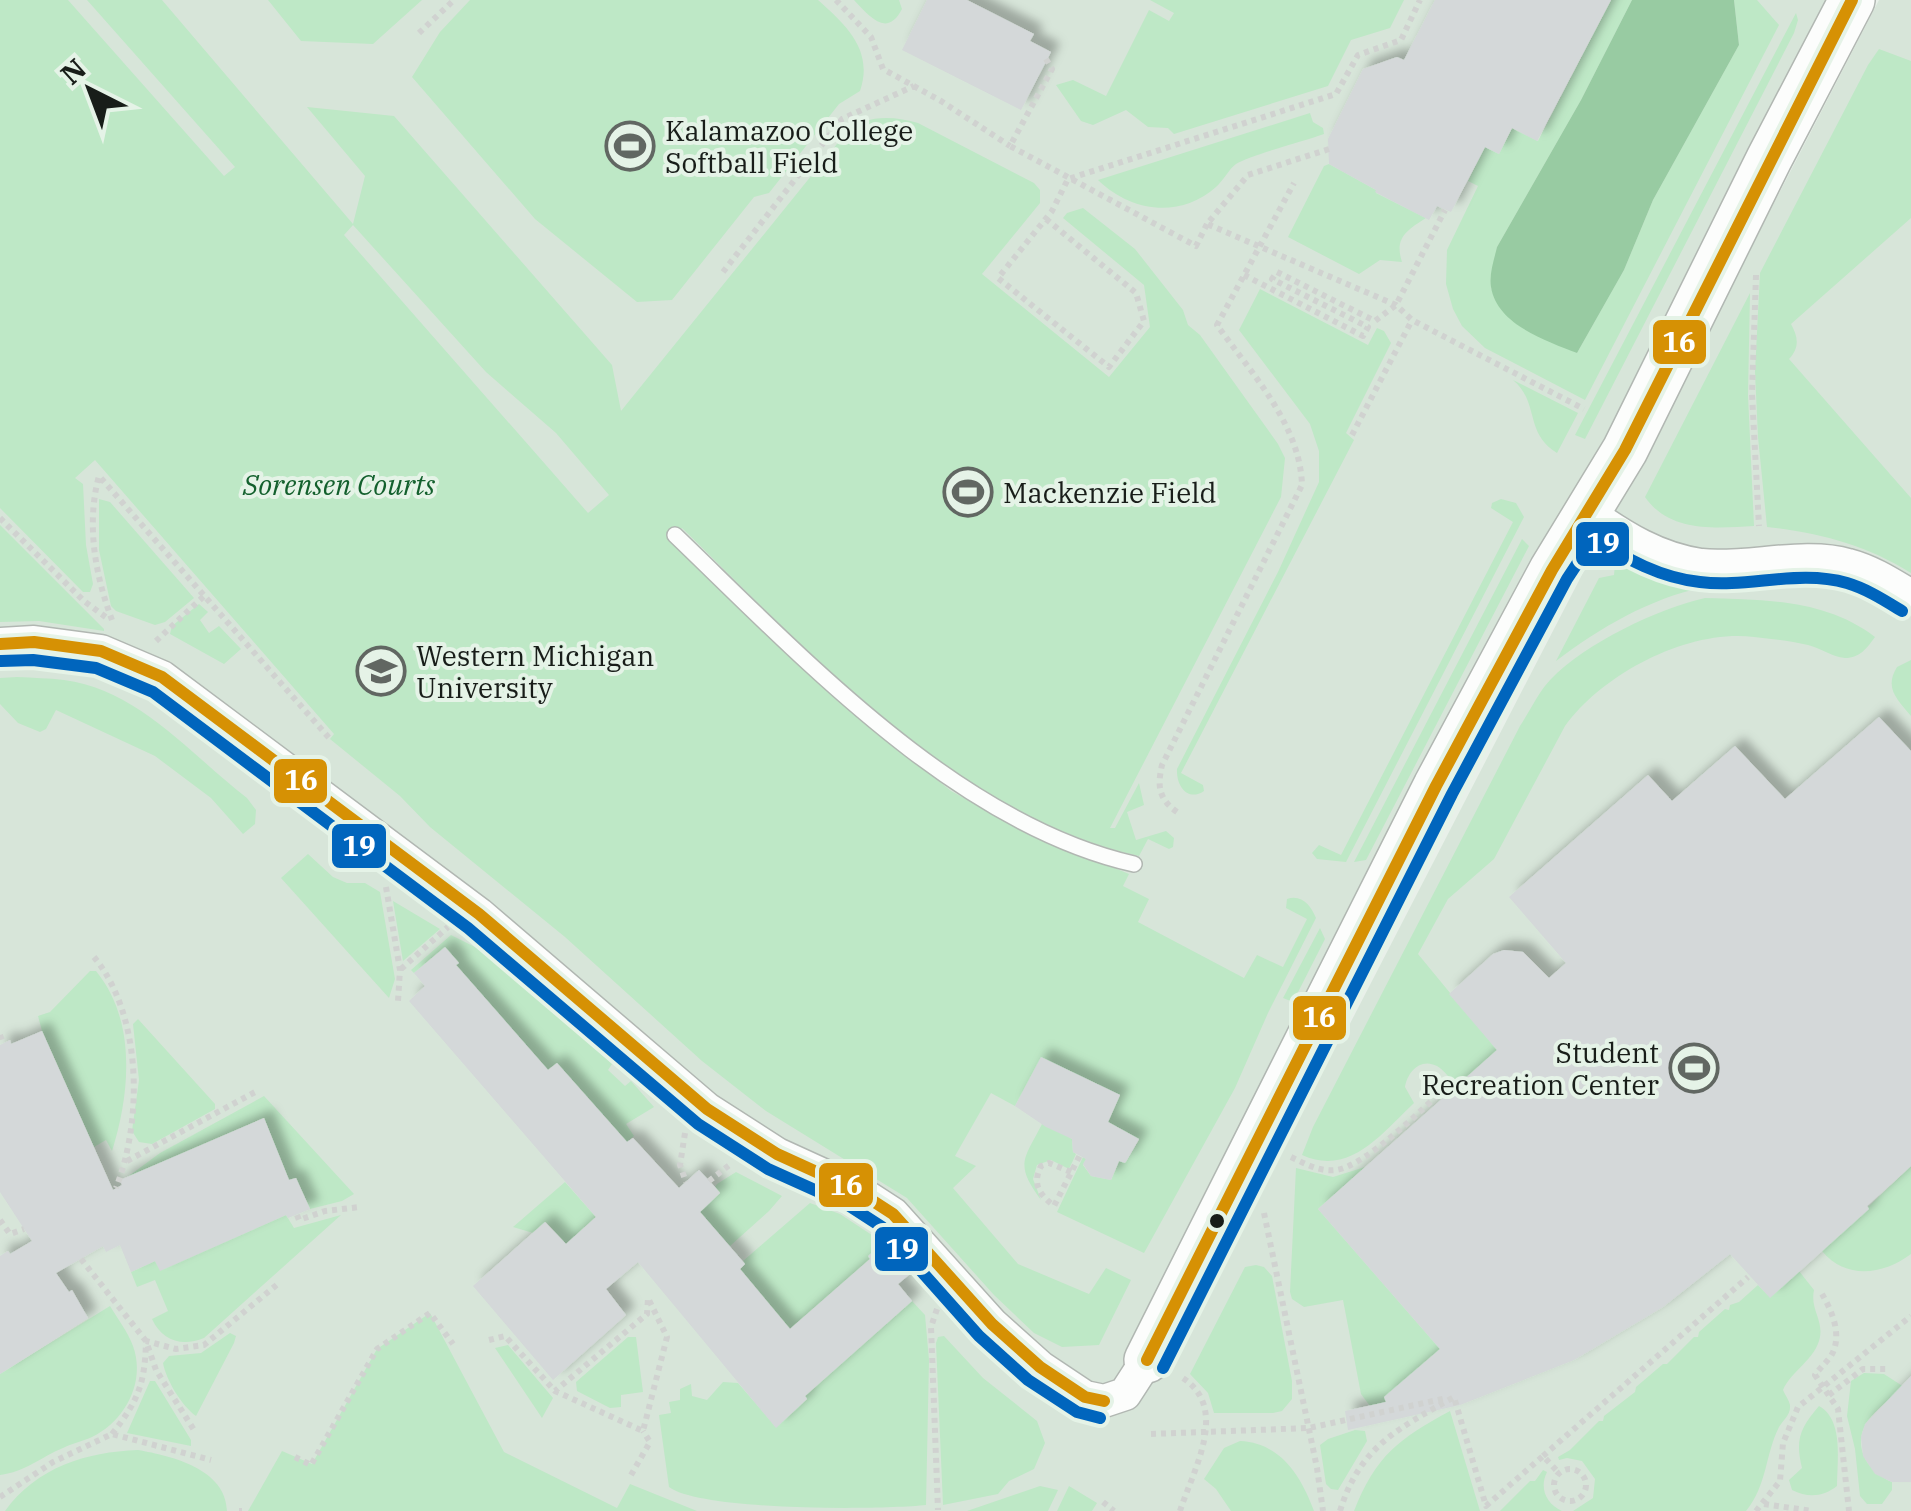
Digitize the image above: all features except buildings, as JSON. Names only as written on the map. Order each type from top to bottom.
[{"type":"street","points":[[0,644],[34,642],[100,652],[162,678],[479,914],[707,1109],[777,1154],[856,1190],[893,1214],[992,1324],[1040,1367],[1084,1397],[1104,1402],[1125,1394],[1163,1368],[1436,786],[1552,570],[1626,450],[1769,158],[1852,0]]},
{"type":"street","points":[[1588,513],[1619,534],[1668,558],[1702,565],[1827,561],[1874,575],[1911,596]]},
{"type":"lane","points":[[675,535],[799,654],[914,752],[998,809],[1091,854],[1134,864]]},
{"type":"path","points":[[420,33],[454,0]]},
{"type":"path","points":[[836,0],[871,37],[882,69],[1068,179],[1196,246],[1206,224],[1248,176],[1329,149]]},
{"type":"path","points":[[1046,219],[1136,292],[1144,321],[1109,367],[998,278],[1046,219],[1068,179],[1336,94],[1358,55],[1400,40],[1420,0]]},
{"type":"path","points":[[1010,146],[1052,69],[1046,59]]},
{"type":"path","points":[[723,272],[842,119],[914,86]]},
{"type":"path","points":[[1178,812],[1164,804],[1157,784],[1162,766],[1302,485],[1301,463],[1292,435],[1217,325],[1294,183]]},
{"type":"path","points":[[1244,275],[1363,336],[1368,327],[1272,279],[1277,272],[1375,321],[1396,305],[1445,210]]},
{"type":"path","points":[[1206,224],[1396,305],[1412,320],[1584,408]]},
{"type":"path","points":[[1756,274],[1752,394],[1758,526]]},
{"type":"path","points":[[1352,435],[1412,320]]},
{"type":"path","points":[[0,518],[84,601],[112,621],[99,586],[92,504],[99,476],[330,739]]},
{"type":"path","points":[[155,642],[204,596]]},
{"type":"path","points":[[386,886],[400,970],[398,1000]]},
{"type":"path","points":[[400,970],[450,925]]},
{"type":"path","points":[[94,956],[111,978],[128,1028],[133,1075],[126,1162],[116,1188]]},
{"type":"path","points":[[1291,1157],[1316,1170],[1339,1170],[1373,1151],[1448,1085]]},
{"type":"path","points":[[126,1162],[256,1091]]},
{"type":"path","points":[[686,1182],[680,1165],[687,1127]]},
{"type":"path","points":[[1071,1172],[1049,1164],[1041,1166],[1036,1176],[1036,1186],[1054,1206],[1080,1156]]},
{"type":"path","points":[[709,1181],[732,1162]]},
{"type":"path","points":[[297,1215],[299,1220],[326,1211],[360,1207]]},
{"type":"path","points":[[1264,1211],[1323,1511]]},
{"type":"path","points":[[0,1220],[4,1232],[24,1229]]},
{"type":"path","points":[[81,1259],[146,1341],[156,1370],[194,1430]]},
{"type":"path","points":[[1454,1397],[1486,1506],[1748,1277]]},
{"type":"path","points":[[146,1341],[176,1348],[204,1345],[279,1284]]},
{"type":"path","points":[[1822,1294],[1831,1310],[1836,1337],[1830,1358],[1815,1375],[1838,1409],[1850,1511]]},
{"type":"path","points":[[555,1391],[647,1314],[648,1298],[668,1337],[644,1431]]},
{"type":"path","points":[[937,1308],[930,1327],[938,1510]]},
{"type":"path","points":[[295,1457],[311,1465],[377,1349],[430,1313],[452,1344]]},
{"type":"path","points":[[1760,1508],[1780,1481],[1783,1443],[1798,1408],[1911,1316]]},
{"type":"path","points":[[489,1340],[504,1336],[555,1391],[644,1431],[650,1442],[631,1476]]},
{"type":"path","points":[[0,1497],[53,1462],[112,1434],[135,1404],[145,1374],[146,1341]]},
{"type":"path","points":[[1163,1368],[1197,1389],[1205,1404],[1207,1432],[1180,1511]]},
{"type":"path","points":[[1829,1395],[1863,1369],[1888,1369]]},
{"type":"path","points":[[1151,1434],[1309,1428],[1454,1397]]},
{"type":"path","points":[[1340,1511],[1366,1456],[1386,1436],[1454,1397]]},
{"type":"path","points":[[112,1434],[211,1460]]},
{"type":"path","points":[[1544,1456],[1559,1474]]},
{"type":"path","points":[[1566,1468],[1583,1476],[1586,1486],[1582,1496],[1570,1501],[1558,1496],[1554,1483],[1559,1474],[1566,1468]]},
{"type":"path","points":[[1104,1502],[1114,1511]]},
{"type":"path","points":[[1760,1508],[1812,1511]]},
{"type":"shaded area","name":"Western Michigan University","points":[[0,0],[1852,0],[1316,1030],[1341,1041],[1879,0],[1911,0],[1911,1511],[0,1511]]},
{"type":"shaded area","points":[[1632,0],[1734,0],[1739,45],[1653,200],[1624,270],[1577,353],[1525,330],[1503,312],[1491,287],[1491,272],[1497,247],[1581,100]]},
{"type":"green space","name":"Sorensen Courts","points":[[0,0],[68,0],[224,176],[235,167],[87,0],[162,0],[353,224],[365,176],[307,107],[394,116],[612,365],[621,411],[845,134],[861,123],[889,118],[918,123],[1034,183],[1040,190],[1040,203],[982,274],[1109,377],[1150,327],[1144,285],[1063,218],[1083,208],[1135,249],[1183,310],[1188,325],[1200,335],[1285,458],[1281,497],[1110,828],[1115,828],[1139,783],[1144,805],[1127,812],[1136,840],[1166,831],[1174,838],[1173,847],[1169,849],[1148,839],[1139,856],[1073,836],[1010,806],[949,768],[891,724],[835,676],[682,528],[670,538],[832,695],[951,791],[1021,829],[1129,874],[1123,886],[1149,899],[1138,922],[1244,978],[1257,955],[1283,967],[1307,919],[1286,908],[1287,899],[1301,900],[1314,914],[1316,918],[1235,1088],[1144,1253],[1057,1212],[1083,1157],[1083,1165],[1091,1176],[1111,1180],[1119,1161],[1126,1162],[1139,1140],[1108,1122],[1120,1095],[1041,1058],[1015,1106],[991,1093],[955,1156],[976,1166],[953,1188],[1018,1264],[1089,1294],[1106,1268],[1131,1280],[1099,1345],[1062,1347],[1034,1333],[994,1295],[907,1198],[766,1111],[702,1061],[565,937],[330,739],[334,734],[95,460],[75,478],[83,484],[86,545],[93,584],[90,592],[83,592],[0,508]],"holes":[[[353,225],[486,372],[556,433],[609,495],[588,513],[344,235]]]},
{"type":"green space","points":[[268,0],[422,0],[373,44],[301,41]]},
{"type":"green space","name":"Kalamazoo College Softball Field","points":[[470,0],[818,0],[855,40],[863,63],[860,91],[839,104],[769,193],[754,197],[672,300],[637,302],[535,219],[412,77],[440,32]]},
{"type":"green space","points":[[854,0],[899,0],[902,9],[890,22],[878,22]]},
{"type":"green space","points":[[1150,0],[1404,0],[1390,28],[1351,40],[1328,86],[1174,134],[1168,128],[1148,127],[1126,110],[1093,125],[1081,121],[1056,85],[1073,80],[1106,96],[1149,10],[1169,21],[1174,13]]},
{"type":"green space","points":[[1611,0],[1632,0],[1581,100],[1497,247],[1491,288],[1508,316],[1577,353],[1624,270],[1653,200],[1739,45],[1734,0],[1757,0],[1779,25],[1585,400],[1485,348],[1462,326],[1446,284],[1447,250],[1478,186],[1468,181],[1485,147],[1499,154],[1512,128],[1538,141]]},
{"type":"green space","points":[[1796,13],[1794,33],[1585,439],[1575,435]]},
{"type":"green space","points":[[1879,49],[1911,61],[1911,218],[1791,324],[1797,342],[1789,359],[1911,498],[1911,573],[1842,542],[1767,527],[1758,437],[1755,372],[1760,273]]},
{"type":"green space","points":[[1310,113],[1324,134],[1243,160],[1216,187],[1187,204],[1156,208],[1140,205],[1098,180]]},
{"type":"green space","points":[[1329,164],[1426,218],[1404,235],[1400,247],[1402,262],[1380,260],[1359,274],[1288,237],[1324,166]]},
{"type":"green space","points":[[1260,289],[1368,345],[1377,328],[1384,331],[1391,343],[1346,433],[1354,440],[1181,773],[1203,785],[1204,791],[1193,795],[1181,786],[1177,769],[1278,572],[1319,482],[1319,451],[1310,424],[1239,330]]},
{"type":"green space","points":[[1750,293],[1748,395],[1754,526],[1680,523],[1655,509],[1645,497]]},
{"type":"green space","points":[[1513,380],[1578,413],[1557,453],[1540,436],[1527,398]]},
{"type":"green space","points":[[99,499],[110,502],[194,598],[165,622],[155,625],[111,606],[99,550]]},
{"type":"green space","points":[[1501,499],[1516,503],[1524,517],[1346,862],[1317,859],[1312,853],[1319,845],[1341,855],[1513,522],[1491,508],[1492,503]]},
{"type":"green space","points":[[0,525],[104,631],[39,621],[0,622]]},
{"type":"green space","points":[[1522,539],[1529,546],[1366,860],[1354,862]]},
{"type":"green space","points":[[1615,564],[1676,583],[1704,587],[1626,616],[1556,661],[1599,578],[1614,575]]},
{"type":"green space","points":[[1705,598],[1772,601],[1815,608],[1856,624],[1875,637],[1850,658],[1775,639],[1729,636],[1702,640],[1625,672],[1582,707],[1565,726],[1494,859],[1448,899],[1418,954],[1497,1050],[1457,1086],[1437,1066],[1425,1064],[1415,1068],[1405,1087],[1414,1103],[1377,1138],[1350,1156],[1319,1160],[1302,1155],[1313,1127],[1542,689],[1565,666],[1602,641],[1645,619]]},
{"type":"green space","points":[[199,604],[208,612],[200,620],[209,633],[219,626],[241,649],[224,664],[170,634],[172,626]]},
{"type":"green space","points":[[1911,660],[1911,716],[1894,693],[1892,681],[1897,667]]},
{"type":"green space","points":[[0,678],[91,686],[140,710],[247,798],[256,810],[255,824],[243,834],[211,798],[155,756],[56,710],[46,729],[40,732],[18,723],[0,704]]},
{"type":"green space","points":[[308,854],[333,877],[347,883],[365,883],[380,892],[395,979],[389,998],[281,878]]},
{"type":"green space","points":[[393,901],[440,929],[403,961]]},
{"type":"green space","points":[[1320,928],[1325,939],[1293,1002],[1283,998]]},
{"type":"green space","points":[[451,935],[489,954],[612,1064],[608,1070],[625,1086],[631,1081],[654,1107],[626,1124],[634,1136],[627,1142],[557,1063],[548,1070],[445,948],[414,973],[411,970]]},
{"type":"green space","points":[[90,971],[96,971],[109,991],[124,1035],[126,1082],[112,1151],[106,1140],[94,1147],[38,1016],[50,1012]]},
{"type":"green space","points":[[138,1019],[215,1104],[215,1109],[152,1144],[139,1142],[132,1131],[139,1080],[133,1024]]},
{"type":"green space","points":[[264,1096],[354,1194],[310,1209],[296,1178],[289,1180],[264,1118],[126,1178],[160,1153]]},
{"type":"green space","points":[[1043,1122],[1072,1139],[1076,1154],[1069,1169],[1051,1160],[1037,1165],[1033,1179],[1041,1200],[1027,1178],[1025,1161]]},
{"type":"green space","points":[[1911,1166],[1911,1254],[1889,1266],[1865,1271],[1842,1267],[1822,1251]]},
{"type":"green space","points":[[1365,1167],[1318,1209],[1440,1349],[1386,1402],[1370,1406],[1361,1394],[1343,1300],[1304,1307],[1292,1299],[1290,1292],[1296,1168],[1333,1177]]},
{"type":"green space","points":[[736,1172],[782,1196],[730,1246],[700,1212],[720,1193],[717,1184]]},
{"type":"green space","points":[[565,1182],[596,1217],[566,1244],[546,1222],[533,1233],[513,1227]]},
{"type":"green space","points":[[810,1203],[840,1214],[884,1243],[790,1329],[740,1269],[743,1261]]},
{"type":"green space","points":[[286,1215],[294,1228],[341,1215],[204,1338],[181,1342],[161,1333],[152,1319],[168,1311],[155,1280],[137,1287],[131,1272],[155,1261],[161,1270]]},
{"type":"green space","points":[[1256,1265],[1272,1276],[1292,1399],[1282,1411],[1273,1413],[1214,1413],[1208,1393],[1190,1374],[1245,1267]]},
{"type":"green space","points":[[1799,1271],[1814,1290],[1820,1337],[1814,1352],[1783,1390],[1789,1412],[1779,1427],[1762,1481],[1746,1511],[1573,1511],[1593,1498],[1595,1479],[1582,1461],[1558,1457],[1698,1337],[1725,1309],[1729,1310],[1730,1305],[1758,1285],[1770,1297]]},
{"type":"green space","points":[[912,1301],[925,1315],[929,1360],[926,1505],[752,1505],[687,1495],[669,1487],[659,1415],[671,1413],[669,1402],[680,1400],[680,1389],[691,1384],[692,1396],[707,1400],[723,1382],[738,1383],[776,1427],[807,1399],[805,1396]]},
{"type":"green space","points":[[110,1306],[131,1341],[136,1360],[134,1386],[123,1411],[92,1437],[0,1475],[0,1374]]},
{"type":"green space","points":[[430,1313],[504,1452],[617,1508],[630,1484],[697,1511],[248,1511],[282,1451],[312,1464],[377,1349]]},
{"type":"green space","points":[[230,1333],[236,1336],[234,1343],[196,1416],[175,1392],[163,1363],[169,1356],[201,1353]]},
{"type":"green space","points":[[944,1336],[983,1378],[1037,1421],[1045,1443],[1034,1469],[1009,1481],[998,1494],[943,1505],[936,1343],[938,1337]]},
{"type":"green space","points":[[628,1337],[636,1337],[643,1392],[621,1395],[621,1407],[610,1408],[577,1391],[576,1382]]},
{"type":"green space","points":[[508,1345],[553,1398],[542,1418],[495,1348]]},
{"type":"green space","points":[[1864,1373],[1884,1374],[1904,1387],[1867,1422],[1861,1441],[1870,1466],[1892,1482],[1892,1490],[1882,1504],[1867,1504],[1860,1496],[1847,1416],[1851,1381]]},
{"type":"green space","points":[[150,1381],[155,1381],[191,1446],[127,1433]]},
{"type":"green space","points":[[1819,1406],[1827,1412],[1836,1431],[1837,1486],[1810,1495],[1792,1490],[1789,1480],[1802,1468],[1801,1435]]},
{"type":"green space","points":[[1450,1411],[1480,1511],[1354,1511],[1371,1476],[1391,1450]]},
{"type":"green space","points":[[1355,1430],[1365,1431],[1367,1441],[1338,1490],[1331,1489],[1326,1484],[1320,1445]]},
{"type":"green space","points":[[1240,1441],[1267,1448],[1288,1464],[1314,1511],[1231,1511],[1204,1479],[1224,1448]]},
{"type":"green space","points":[[138,1450],[181,1461],[207,1475],[224,1497],[227,1511],[5,1511],[32,1483],[64,1465],[100,1454]]},
{"type":"green space","points":[[1543,1470],[1547,1472],[1546,1495],[1562,1511],[1500,1511],[1530,1481],[1535,1481]]},
{"type":"green space","points":[[1040,1486],[1058,1490],[1048,1511],[967,1511]]},
{"type":"green space","points":[[1069,1486],[1097,1503],[1092,1511],[1057,1511]]},
{"type":"transit line","name":"16","points":[[1147,1360],[1436,786],[1552,570],[1625,450],[1852,0]]},
{"type":"transit line","name":"19","points":[[1163,1368],[1452,794],[1567,579],[1594,538],[1644,566],[1686,580],[1737,583],[1829,579],[1862,588],[1902,611]]},
{"type":"transit line","name":"16","points":[[0,644],[34,642],[101,651],[162,677],[479,914],[707,1109],[777,1154],[856,1190],[893,1214],[992,1324],[1040,1367],[1085,1397],[1104,1401]]},
{"type":"transit line","name":"19","points":[[1,661],[33,660],[96,668],[153,692],[468,928],[698,1124],[768,1169],[848,1205],[882,1227],[979,1336],[1028,1380],[1077,1412],[1100,1418]]},
{"type":"place","name":"Kalamazoo College Softball Field","points":[[630,146]]},
{"type":"place","name":"Mackenzie Field","points":[[968,492]]},
{"type":"place","name":"Western Michigan University","points":[[381,671]]},
{"type":"place","name":"Student Recreation Center","points":[[1694,1068]]}]
